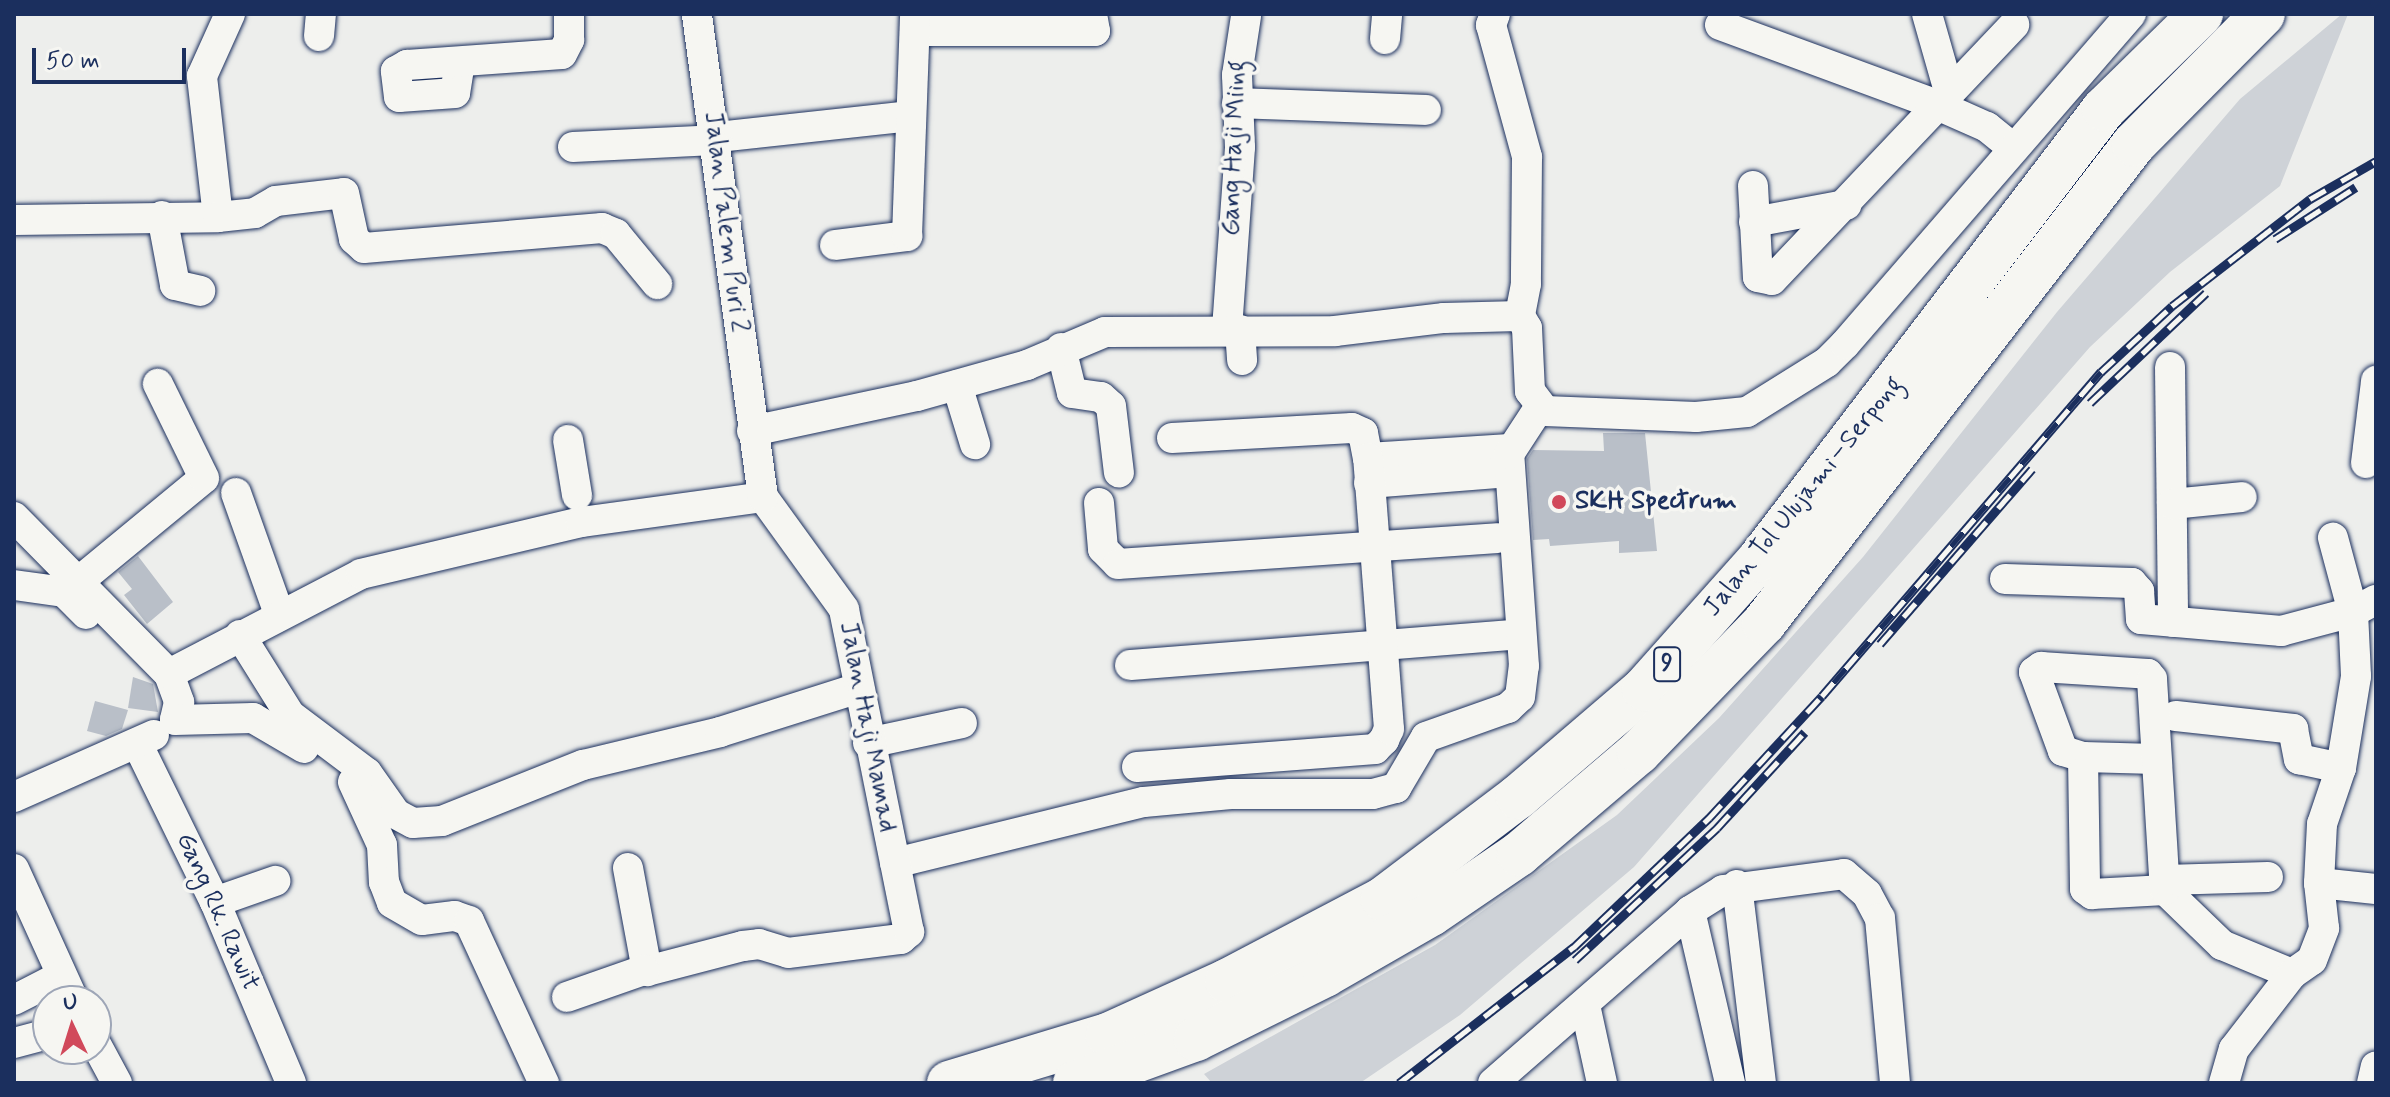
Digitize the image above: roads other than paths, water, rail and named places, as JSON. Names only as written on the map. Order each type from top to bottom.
[{"type":"highway","name":"Jalan Tol Ulujami–Serpong","points":[[949,1083],[1108,1035],[1266,961],[1383,899],[1552,768],[1644,689],[1759,560],[2104,109],[2201,14]]},
{"type":"highway","name":"Jalan Tol Ulujami–Serpong","points":[[1075,1083],[1196,1039],[1325,975],[1431,914],[1519,854],[1639,752],[1764,623],[2134,144],[2263,14]]},
{"type":"street","points":[[218,217],[202,76],[230,14]]},
{"type":"street","points":[[460,62],[562,54],[569,40],[569,14]]},
{"type":"street","name":"Jalan Palem Puri 2","points":[[697,14],[720,138],[752,431],[763,497]]},
{"type":"street","points":[[1495,14],[1491,25],[1527,157],[1526,284],[1520,316],[1527,328],[1530,391],[1539,408]]},
{"type":"street","points":[[1927,14],[1942,97]]},
{"type":"street","points":[[1539,408],[1696,417],[1747,412],[1827,362],[2131,14]]},
{"type":"street","name":"Gang Haji Miing","points":[[1242,360],[1233,329],[1240,147],[1237,103],[1240,40],[1246,16]]},
{"type":"street","points":[[835,245],[907,236],[915,22],[1093,22]]},
{"type":"street","points":[[1720,25],[1942,97],[2013,148]]},
{"type":"street","points":[[1753,186],[1758,277],[1772,280],[1846,205],[1942,97],[2014,25]]},
{"type":"street","points":[[1237,103],[1426,110]]},
{"type":"street","points":[[573,147],[720,138],[911,116]]},
{"type":"street","points":[[14,220],[218,217],[255,213],[276,201],[344,193],[354,239],[364,248],[602,228],[616,234],[657,284]]},
{"type":"street","points":[[1754,222],[1846,205]]},
{"type":"street","points":[[162,216],[175,285],[200,291]]},
{"type":"street","points":[[752,431],[957,385],[1027,365],[1061,348],[1105,332],[1233,329],[1335,331],[1444,318],[1520,316]]},
{"type":"street","points":[[1061,348],[1072,393],[1101,397],[1111,406],[1119,473]]},
{"type":"street","points":[[2170,367],[2173,622]]},
{"type":"street","points":[[2366,463],[2376,381]]},
{"type":"street","points":[[78,582],[204,478],[158,384]]},
{"type":"street","points":[[957,385],[975,444]]},
{"type":"street","points":[[895,863],[1144,802],[1231,794],[1373,794],[1396,788],[1426,737],[1508,708],[1520,697],[1524,666],[1510,460],[1539,408]]},
{"type":"street","points":[[1137,767],[1375,749],[1389,729],[1363,433],[1352,428],[1172,438]]},
{"type":"street","points":[[568,440],[579,510]]},
{"type":"street","points":[[1368,471],[1510,460]]},
{"type":"street","points":[[236,493],[279,614]]},
{"type":"street","points":[[169,674],[279,614],[361,574],[579,510],[763,497]]},
{"type":"street","name":"Jalan Haji Mamad","points":[[644,970],[743,946],[759,944],[788,953],[901,939],[909,932],[868,743],[844,609],[763,497]]},
{"type":"street","points":[[2172,504],[2242,497]]},
{"type":"street","points":[[1099,503],[1103,549],[1118,564],[1497,538]]},
{"type":"street","points":[[14,517],[169,674],[179,702],[175,720]]},
{"type":"street","points":[[2224,1083],[2234,1049],[2292,974],[2312,960],[2321,945],[2319,883],[2322,824],[2341,768],[2364,606],[2333,538]]},
{"type":"street","points":[[2005,579],[2132,583],[2139,591],[2139,618],[2281,631],[2364,606]]},
{"type":"street","points":[[14,585],[64,592],[109,638]]},
{"type":"street","points":[[240,635],[290,715],[367,773],[396,814],[413,823],[442,821],[583,765],[720,732],[859,688]]},
{"type":"street","points":[[1130,665],[1507,635]]},
{"type":"street","points":[[2156,759],[2083,757],[2063,751],[2056,743],[2032,677],[2041,667],[2148,674],[2155,685],[2156,759],[2165,885],[2222,945],[2292,974]]},
{"type":"street","points":[[2176,716],[2293,729],[2299,759],[2341,768]]},
{"type":"street","points":[[14,797],[137,743],[175,720],[265,721],[357,786],[382,845],[384,882],[392,903],[422,920],[455,916],[469,921],[544,1083]]},
{"type":"street","points":[[868,743],[962,723]]},
{"type":"street","name":"Gang Rk. Rawit","points":[[137,743],[215,902],[291,1083]]},
{"type":"street","points":[[2083,757],[2085,889],[2092,894],[2268,877]]},
{"type":"street","points":[[567,997],[644,970],[628,868]]},
{"type":"street","points":[[14,869],[67,985]]},
{"type":"street","points":[[1493,1083],[1690,911],[1737,885],[1844,874],[1867,894],[1880,918],[1895,1083]]},
{"type":"street","points":[[215,902],[275,881]]},
{"type":"street","points":[[2319,883],[2376,889]]},
{"type":"street","points":[[1690,911],[1729,1072],[1760,1070],[1737,885]]},
{"type":"street","points":[[1585,1005],[1602,1083]]},
{"type":"street","points":[[107,1065],[117,1083]]},
{"type":"street","points":[[2372,1083],[2376,1066]]},
{"type":"railway","points":[[1399,1083],[1574,947],[1709,818],[1822,696],[2101,372],[2172,306],[2310,199],[2376,161]]},
{"type":"railway","points":[[2275,239],[2356,187]]},
{"type":"railway","points":[[2090,403],[2206,293]]},
{"type":"railway","points":[[1880,644],[2032,469]]},
{"type":"railway","points":[[1575,960],[1717,828],[1805,732]]},
{"type":"place","name":"SKH Spectrum","points":[[1559,502]]}]
